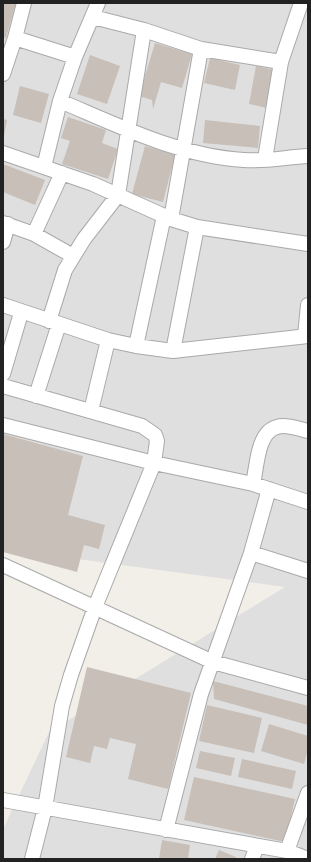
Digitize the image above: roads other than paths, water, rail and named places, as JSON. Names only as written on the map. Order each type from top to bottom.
[{"type":"street","points":[[3,74],[15,38],[24,3]]},
{"type":"street","points":[[44,167],[60,101],[75,57],[98,3]]},
{"type":"street","points":[[265,159],[281,62],[301,3]]},
{"type":"street","points":[[93,17],[144,30],[201,49],[281,62]]},
{"type":"street","points":[[36,396],[65,270],[84,238],[118,195],[144,30]]},
{"type":"street","points":[[15,38],[75,57]]},
{"type":"street","points":[[136,346],[184,150],[201,49]]},
{"type":"street","points":[[60,101],[128,130],[184,150],[245,160],[308,156]]},
{"type":"street","points":[[3,153],[62,173],[118,195],[167,218],[197,227],[308,244]]},
{"type":"street","points":[[34,234],[62,173]]},
{"type":"street","points":[[3,242],[6,223],[34,234],[73,256]]},
{"type":"street","points":[[174,350],[197,227]]},
{"type":"street","points":[[3,305],[21,313],[108,340],[136,346],[174,350],[306,336],[308,305]]},
{"type":"street","points":[[3,374],[21,313]]},
{"type":"street","points":[[91,412],[108,340]]},
{"type":"street","points":[[3,386],[142,426],[152,432],[157,441],[154,463],[95,607],[71,675],[62,706],[45,808],[32,859]]},
{"type":"street","points":[[3,425],[154,463],[269,488],[308,502]]},
{"type":"street","points":[[253,484],[263,440],[268,431],[278,426],[308,431]]},
{"type":"street","points":[[166,830],[201,694],[251,553],[269,488]]},
{"type":"street","points":[[251,553],[308,572]]},
{"type":"street","points":[[3,565],[213,662],[308,688]]},
{"type":"street","points":[[287,851],[308,793]]},
{"type":"street","points":[[3,800],[166,830],[254,852],[287,851],[308,858]]}]
